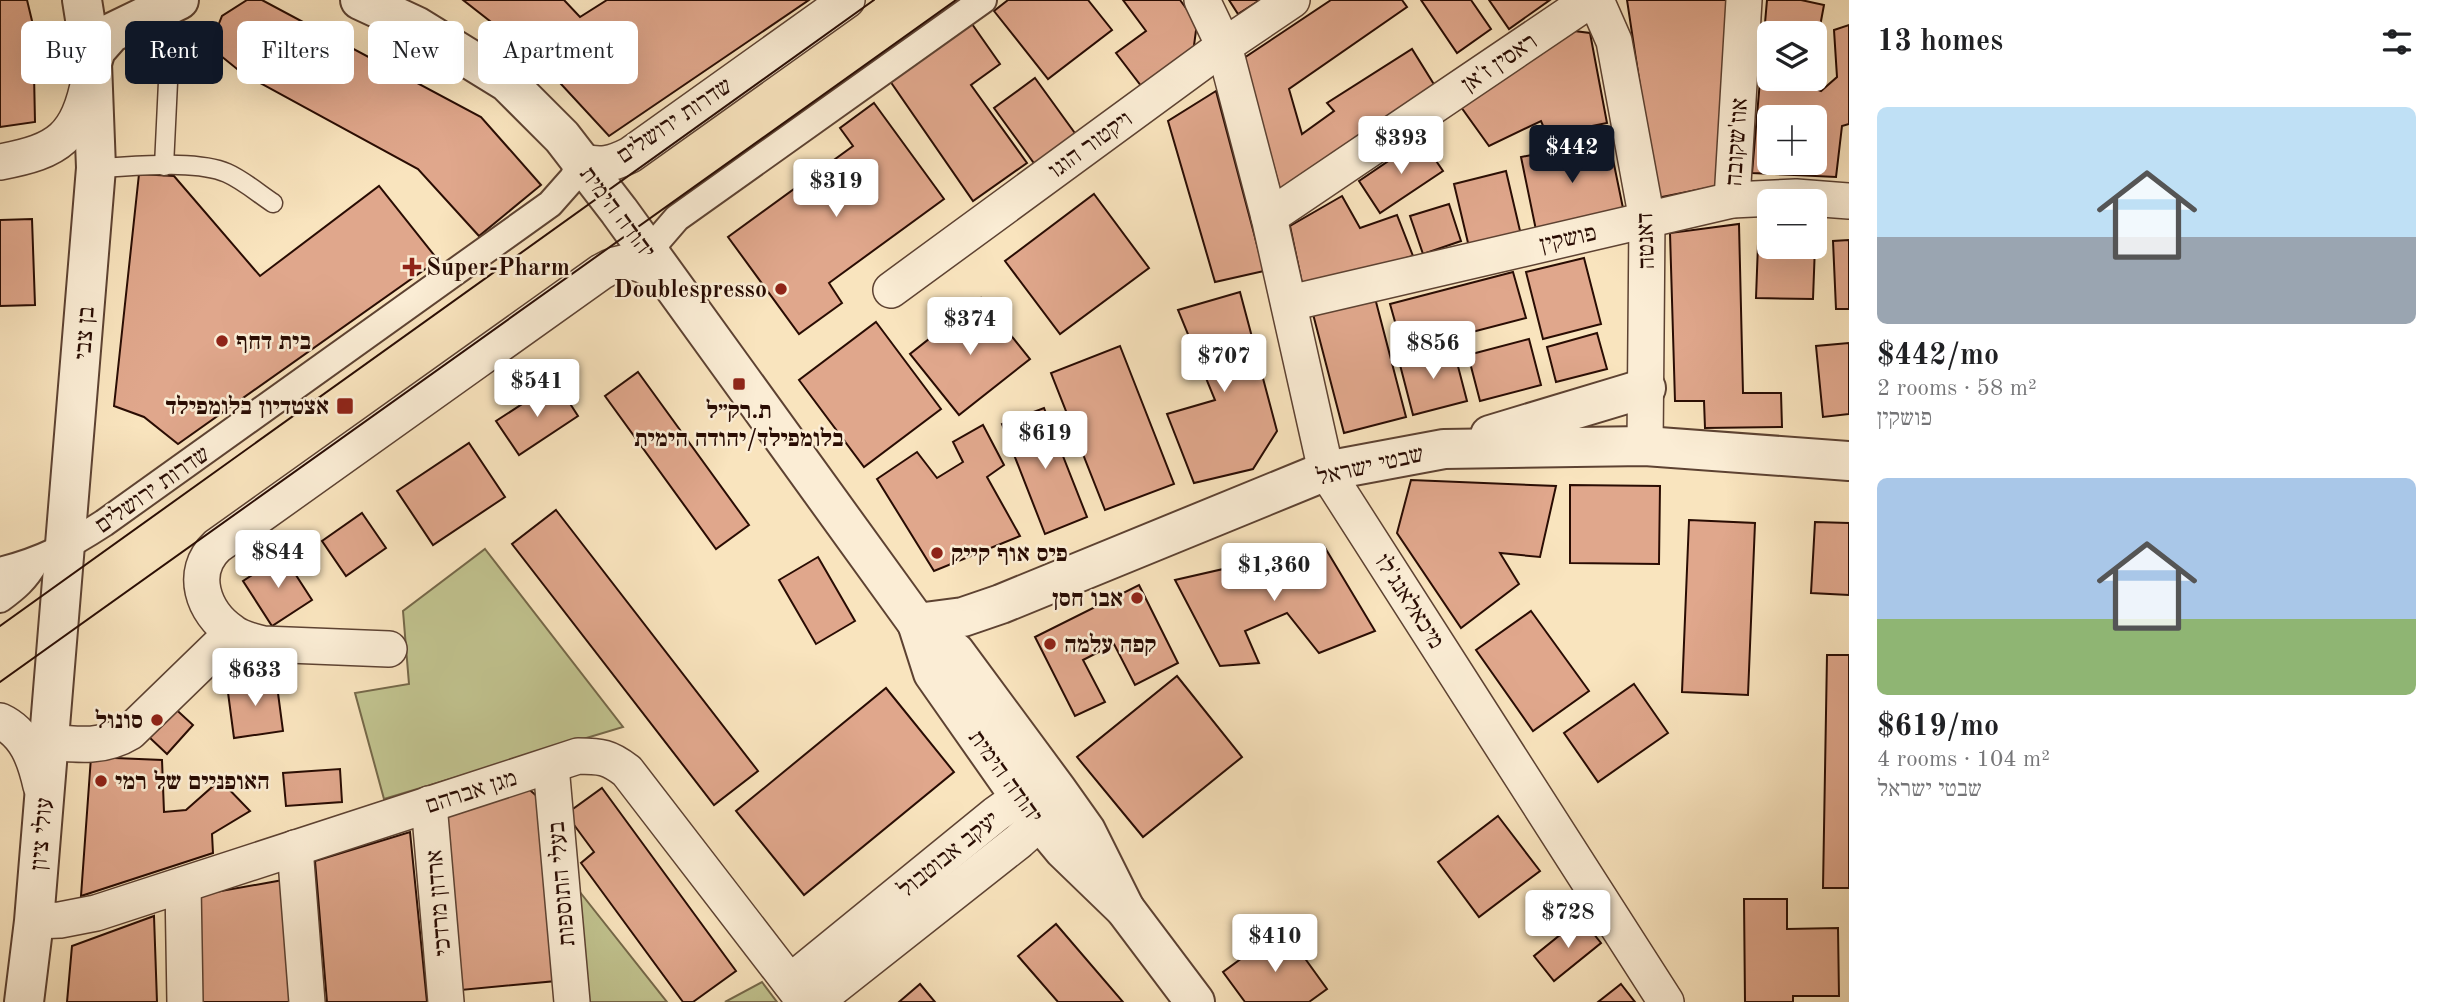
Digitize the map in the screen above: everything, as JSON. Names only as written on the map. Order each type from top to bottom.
[{"type":"street","name":"בן צבי","points":[[82,0],[85,21]]},
{"type":"street","points":[[111,33],[179,0]]},
{"type":"street","name":"יהודה הימית","points":[[360,0],[416,26],[507,82],[534,107],[581,161],[917,623],[956,652],[1057,790],[1086,831],[1125,909]]},
{"type":"street","name":"שדרות ירושלים","points":[[0,599],[50,556],[115,516],[550,204],[573,178],[581,161],[596,166],[605,165],[630,155],[847,0]]},
{"type":"street","points":[[389,649],[263,644],[247,640],[232,633],[221,622],[205,598],[201,586],[202,568],[217,546],[601,272],[620,262],[631,261],[660,268],[658,240],[677,218],[983,0]]},
{"type":"street","name":"מיכאלאנג'לו","points":[[1202,0],[1224,46],[1290,303],[1326,471],[1666,1002]]},
{"type":"street","name":"ויקטור הוגו","points":[[891,290],[1224,46],[1292,0]]},
{"type":"street","name":"ראסין ז'אן","points":[[1269,217],[1590,0]]},
{"type":"street","name":"דאנטה","points":[[1596,0],[1614,41],[1647,220],[1646,446]]},
{"type":"street","name":"אוז'שקובה","points":[[1732,200],[1744,0]]},
{"type":"street","points":[[0,162],[35,155],[66,137],[77,118],[88,84]]},
{"type":"street","name":"בן צבי","points":[[55,665],[50,556],[96,168],[93,84]]},
{"type":"street","name":"פושקין","points":[[1290,303],[1732,200],[1796,197],[1849,201]]},
{"type":"street","points":[[1444,449],[1646,388]]},
{"type":"street","name":"שבטי ישראל","points":[[917,623],[963,617],[1001,604],[1326,471],[1444,449],[1646,446],[1849,461]]},
{"type":"street","points":[[0,571],[50,556]]},
{"type":"street","points":[[987,694],[979,669],[979,657],[985,634],[1001,604]]},
{"type":"street","name":"יהודה הימית","points":[[917,623],[933,673],[1030,810],[1064,850],[1125,909],[1195,1002]]},
{"type":"street","points":[[49,742],[104,744],[131,732],[232,633]]},
{"type":"street","name":"עולי ציון","points":[[24,1002],[34,921],[55,665]]},
{"type":"street","points":[[0,720],[19,733],[30,749],[44,801]]},
{"type":"street","name":"מגן אברהם","points":[[34,921],[60,920],[96,913],[578,756],[598,756],[613,760],[627,771],[803,995]]},
{"type":"street","name":"בעלי התוספות","points":[[551,766],[572,1002]]},
{"type":"street","name":"יעקב אבוטבול","points":[[803,995],[1057,790]]},
{"type":"street","name":"ארדון מרדכי","points":[[429,804],[446,1002]]},
{"type":"street","points":[[295,848],[307,1002]]},
{"type":"street","points":[[183,885],[185,1002]]},
{"type":"lane","points":[[164,166],[168,84]]},
{"type":"lane","points":[[96,168],[208,168],[227,173],[273,203]]},
{"type":"green space","points":[[485,549],[623,727],[384,799],[355,693],[409,684],[403,611]]},
{"type":"green space","points":[[568,877],[667,1002],[577,1002]]},
{"type":"green space","points":[[762,982],[777,1002],[725,1002]]},
{"type":"building","points":[[0,0],[27,0],[32,21],[21,21],[21,84],[34,84],[35,122],[0,127]]},
{"type":"building","points":[[247,0],[262,0],[301,21],[237,21],[237,69],[223,58],[223,21],[220,21],[222,16]]},
{"type":"building","points":[[463,0],[564,0],[580,17],[607,0],[809,0],[609,136],[561,84],[638,84],[638,21],[490,21]]},
{"type":"building","points":[[1008,0],[1088,0],[1112,30],[1048,79],[994,11]]},
{"type":"building","points":[[1123,0],[1180,0],[1197,23],[1193,53],[1145,91],[1116,53],[1146,31]]},
{"type":"building","points":[[1229,0],[1260,0],[1238,14]]},
{"type":"building","points":[[1331,0],[1402,0],[1407,7],[1289,89],[1302,134],[1334,111],[1327,103],[1412,49],[1435,86],[1281,193],[1244,58]]},
{"type":"building","points":[[1421,0],[1471,0],[1491,29],[1457,53]]},
{"type":"building","points":[[1489,0],[1550,0],[1509,29]]},
{"type":"building","points":[[1627,0],[1731,0],[1717,186],[1657,198]]},
{"type":"building","points":[[1767,0],[1801,0],[1824,5],[1821,21],[1765,21]]},
{"type":"building","points":[[972,24],[1000,64],[971,85],[1027,163],[973,201],[890,81]]},
{"type":"building","points":[[1849,25],[1849,124],[1842,126],[1836,177],[1794,175],[1827,175],[1827,105],[1758,105],[1759,91],[1827,91],[1827,86],[1837,77],[1834,30]]},
{"type":"building","points":[[1566,30],[1590,33],[1607,123],[1547,135],[1541,121],[1489,146],[1461,107]]},
{"type":"building","points":[[354,49],[368,57],[368,84],[419,84],[481,117],[541,185],[479,236],[418,169],[262,84],[354,84]]},
{"type":"building","points":[[1035,78],[1077,136],[1036,166],[994,108]]},
{"type":"building","points":[[1216,91],[1264,271],[1215,282],[1168,121]]},
{"type":"building","points":[[874,103],[944,199],[829,283],[842,303],[799,334],[728,237],[853,146],[840,128]]},
{"type":"building","points":[[1757,115],[1757,173],[1752,173]]},
{"type":"building","points":[[1421,139],[1443,171],[1380,213],[1359,181]]},
{"type":"building","points":[[1609,140],[1624,213],[1536,230],[1521,157]]},
{"type":"building","points":[[1506,171],[1521,235],[1469,247],[1454,184]]},
{"type":"building","name":"בית דחף","points":[[139,174],[174,176],[260,276],[379,186],[438,260],[178,444],[144,417],[114,406]]},
{"type":"building","points":[[1094,194],[1149,268],[1060,334],[1005,261]]},
{"type":"building","points":[[1342,196],[1360,228],[1397,215],[1413,256],[1303,288],[1290,226]]},
{"type":"building","points":[[1449,204],[1461,241],[1423,254],[1410,216]]},
{"type":"building","points":[[32,219],[35,305],[0,306],[0,220]]},
{"type":"building","points":[[1739,224],[1743,393],[1781,393],[1782,427],[1705,428],[1704,401],[1675,401],[1670,233]]},
{"type":"building","points":[[1849,240],[1849,309],[1836,309],[1833,241]]},
{"type":"building","points":[[1584,258],[1601,324],[1543,339],[1526,272]]},
{"type":"building","points":[[1757,259],[1815,259],[1813,299],[1756,298]]},
{"type":"building","points":[[1513,272],[1526,318],[1403,350],[1390,304]]},
{"type":"building","points":[[1240,292],[1277,431],[1253,469],[1194,483],[1167,414],[1215,400],[1178,310]]},
{"type":"building","points":[[981,298],[1030,359],[959,415],[910,354]]},
{"type":"building","points":[[1375,298],[1406,417],[1344,433],[1313,314]]},
{"type":"building","points":[[876,322],[941,409],[864,467],[799,380]]},
{"type":"building","points":[[1597,333],[1607,369],[1556,382],[1547,347]]},
{"type":"building","points":[[1529,339],[1541,385],[1480,401],[1468,355]]},
{"type":"building","points":[[1849,343],[1849,414],[1823,417],[1816,346]]},
{"type":"building","points":[[1120,346],[1174,484],[1105,510],[1051,373]]},
{"type":"building","points":[[1453,347],[1467,401],[1413,415],[1399,361]]},
{"type":"building","points":[[638,372],[749,525],[716,549],[605,396]]},
{"type":"building","points":[[556,382],[578,416],[519,455],[496,421]]},
{"type":"building","points":[[1044,408],[1087,517],[1045,534],[1002,424]]},
{"type":"building","points":[[983,425],[1004,465],[987,477],[1020,536],[934,571],[877,479],[917,452],[937,478],[963,462],[953,442]]},
{"type":"building","points":[[469,443],[505,497],[433,545],[397,491]]},
{"type":"building","points":[[1411,480],[1556,486],[1540,557],[1500,553],[1519,584],[1461,628],[1397,533]]},
{"type":"building","points":[[1570,485],[1660,486],[1659,564],[1570,563]]},
{"type":"building","points":[[556,510],[758,771],[714,805],[512,544]]},
{"type":"building","points":[[362,513],[386,548],[346,576],[322,541]]},
{"type":"building","points":[[1689,520],[1755,523],[1748,695],[1682,692]]},
{"type":"building","points":[[1815,522],[1849,523],[1849,595],[1811,593]]},
{"type":"building","points":[[1324,546],[1375,631],[1319,653],[1287,613],[1245,631],[1259,663],[1220,666],[1175,580]]},
{"type":"building","points":[[283,555],[312,600],[272,626],[243,581]]},
{"type":"building","points":[[818,557],[855,621],[816,644],[779,580]]},
{"type":"building","points":[[1139,585],[1178,663],[1135,685],[1114,644],[1083,660],[1105,702],[1075,716],[1035,637]]},
{"type":"building","points":[[1531,611],[1589,691],[1533,731],[1476,650]]},
{"type":"building","points":[[1827,655],[1849,655],[1849,888],[1823,888]]},
{"type":"building","points":[[1177,676],[1242,757],[1143,837],[1077,757]]},
{"type":"building","points":[[276,678],[283,731],[234,738],[227,685]]},
{"type":"building","points":[[1634,684],[1668,733],[1598,782],[1564,733]]},
{"type":"building","points":[[886,688],[954,772],[804,895],[736,811]]},
{"type":"building","points":[[157,692],[193,725],[167,754],[131,720]]},
{"type":"building","points":[[91,757],[162,760],[164,812],[186,810],[220,780],[250,811],[212,834],[213,853],[81,896]]},
{"type":"building","points":[[340,769],[342,802],[286,806],[283,773]]},
{"type":"building","points":[[523,784],[548,806],[556,981],[461,990],[444,817]]},
{"type":"building","points":[[602,788],[736,971],[693,1002],[683,1002],[581,863],[594,852],[566,814]]},
{"type":"building","points":[[1498,816],[1540,871],[1479,917],[1438,862]]},
{"type":"building","points":[[410,832],[427,1002],[327,1002],[315,861]]},
{"type":"building","points":[[283,880],[290,1002],[197,1002],[193,896]]},
{"type":"building","points":[[1744,899],[1787,899],[1787,929],[1838,928],[1839,996],[1793,996],[1793,1002],[1745,1002]]},
{"type":"building","points":[[154,916],[157,1002],[67,1002],[72,946]]},
{"type":"building","points":[[1581,918],[1601,943],[1554,981],[1534,956]]},
{"type":"building","points":[[1056,924],[1123,1002],[1058,1002],[1018,956]]},
{"type":"building","points":[[1283,928],[1327,989],[1309,1002],[1245,1002],[1223,972]]},
{"type":"building","points":[[920,984],[935,1002],[899,1002]]},
{"type":"building","points":[[1621,984],[1635,1002],[1598,1002]]},
{"type":"tram line","points":[[0,626],[874,0]]},
{"type":"tram line","points":[[0,682],[956,0]]},
{"type":"place","name":"Super-Pharm","points":[[412,267]]},
{"type":"place","name":"Doublespresso","points":[[781,289]]},
{"type":"place","name":"בית דחף","points":[[222,341]]},
{"type":"place","name":"ת.רק״ל בלומפילד/יהודה הימית","points":[[739,384]]},
{"type":"place","name":"אצטדיון בלומפילד","points":[[345,406]]},
{"type":"place","name":"פיס אוף קייק","points":[[937,553]]},
{"type":"place","name":"אבו חסן","points":[[1137,598]]},
{"type":"place","name":"קפה עלמה","points":[[1050,644]]},
{"type":"place","name":"סונול","points":[[157,720]]},
{"type":"place","name":"האופניים של רמי","points":[[101,781]]}]
